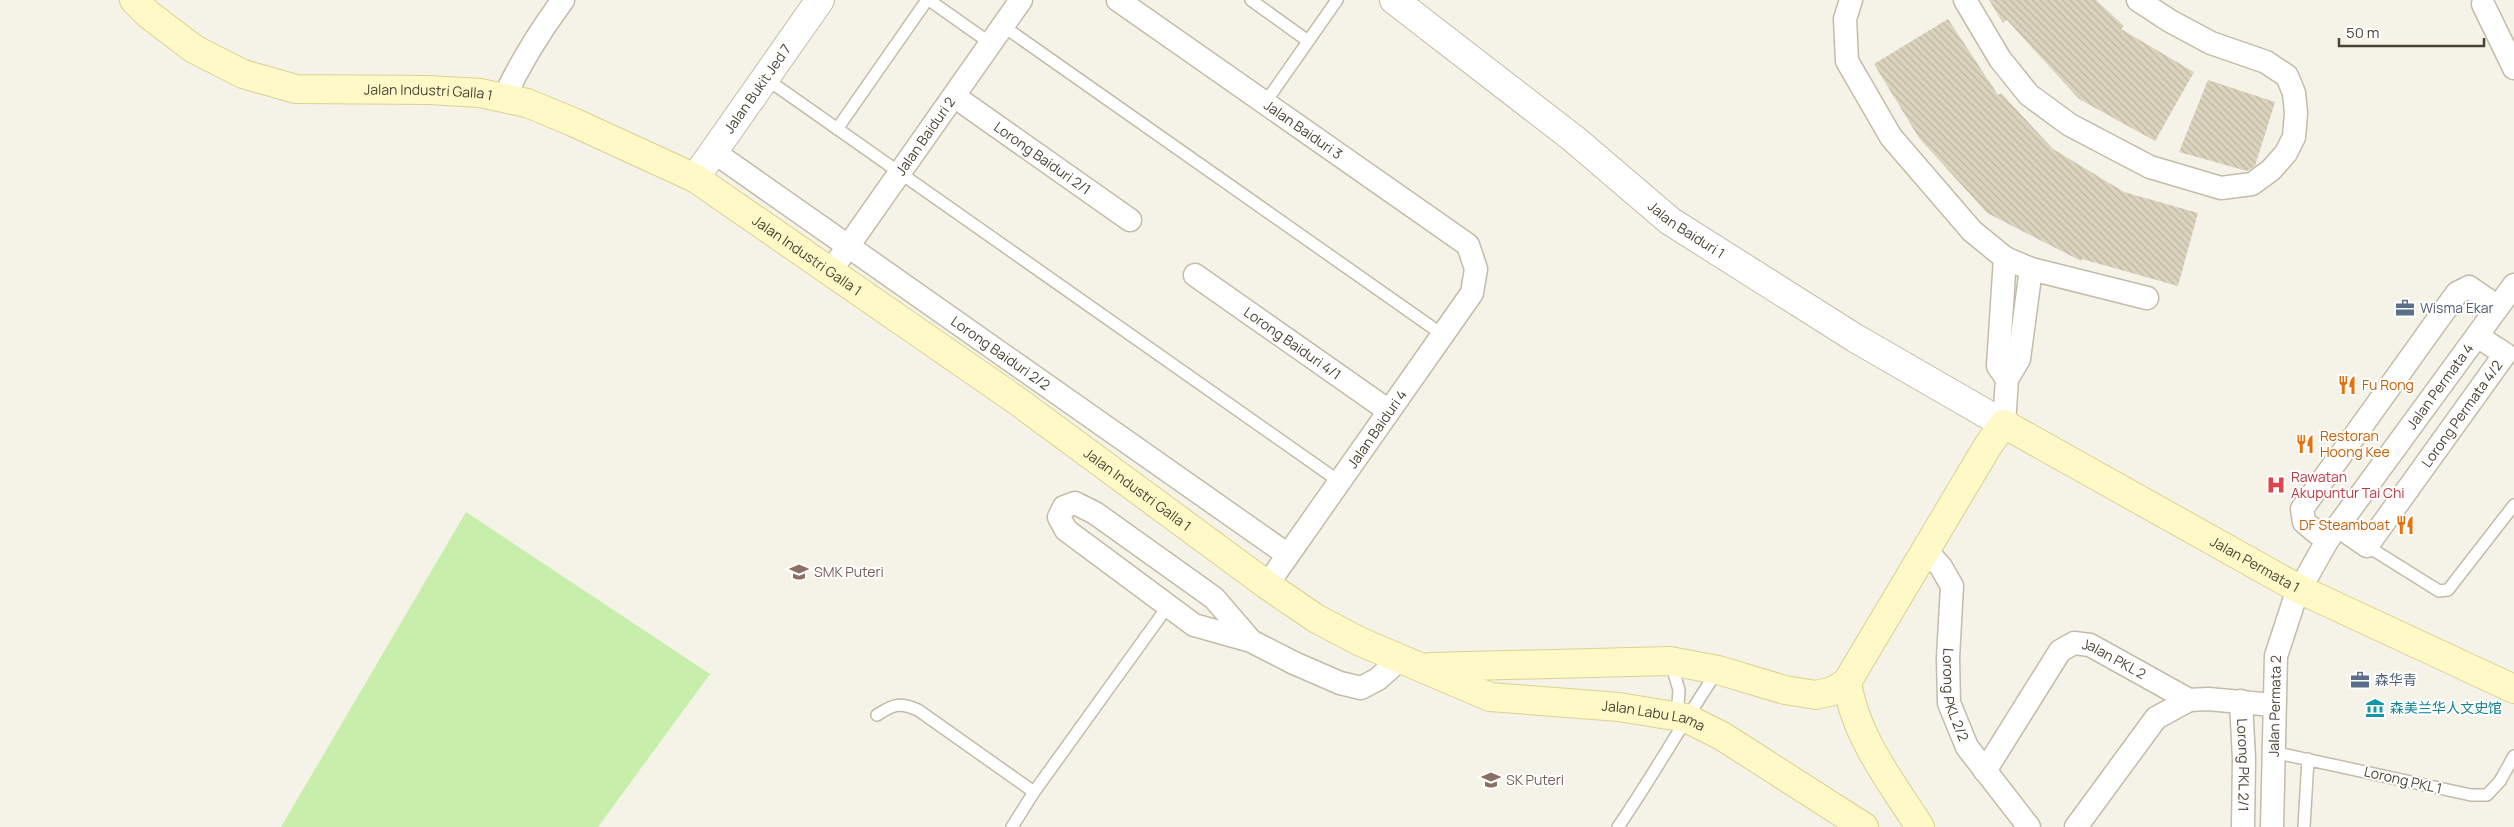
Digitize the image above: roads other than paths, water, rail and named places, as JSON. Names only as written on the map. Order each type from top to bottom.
[{"type":"main road","name":"Jalan Industri Galla 1","points":[[134,0],[148,14],[194,50],[243,74],[296,89],[480,92],[527,103],[695,178],[1016,400],[1267,585],[1317,619],[1361,642],[1410,663]]},
{"type":"main road","points":[[1410,663],[1670,661],[1718,670],[1785,690],[1816,695],[1833,691],[1847,682],[1925,549],[1989,444],[2004,424]]},
{"type":"main road","name":"Jalan Permata 1","points":[[2004,424],[2299,589],[2514,689]]},
{"type":"main road","name":"Jalan Labu Lama","points":[[1410,663],[1490,697],[1619,707],[1682,717],[1722,736],[1864,827]]},
{"type":"main road","points":[[1847,682],[1851,707],[1875,757],[1920,827]]},
{"type":"street","points":[[504,98],[516,70],[543,26],[563,0]]},
{"type":"street","name":"Jalan Bukit Jed 7","points":[[695,178],[820,0]]},
{"type":"street","name":"Jalan Baiduri 2","points":[[830,272],[1021,0]]},
{"type":"street","name":"Jalan Baiduri 3","points":[[1118,0],[1468,245],[1476,269]]},
{"type":"street","name":"Jalan Baiduri 1","points":[[1394,0],[1574,139],[1670,221],[1854,338],[2004,424]]},
{"type":"street","points":[[1851,0],[1845,19],[1847,61],[1891,137],[1972,232],[2005,258],[2031,270],[2147,298]]},
{"type":"street","points":[[1965,0],[2000,59],[2029,95],[2070,125],[2150,167],[2221,188],[2252,184],[2271,170],[2286,153],[2294,137],[2296,113],[2294,93],[2286,76],[2266,62],[2211,43],[2170,21],[2138,0]]},
{"type":"street","points":[[2483,4],[2514,68]]},
{"type":"street","name":"Lorong Baiduri 2/1","points":[[954,96],[1130,220]]},
{"type":"street","name":"Lorong Baiduri 2/2","points":[[714,152],[1288,555]]},
{"type":"street","points":[[2005,258],[1998,366],[2007,379]]},
{"type":"street","name":"Jalan Baiduri 4","points":[[1267,585],[1472,293],[1476,269]]},
{"type":"street","points":[[2004,424],[2007,379],[2020,359],[2031,270]]},
{"type":"street","name":"Lorong Baiduri 4/1","points":[[1195,275],[1389,411]]},
{"type":"street","name":"Jalan Permata 4","points":[[2299,589],[2332,533],[2514,285]]},
{"type":"street","points":[[2368,546],[2304,522],[2302,509],[2457,293],[2469,287],[2498,306]]},
{"type":"street","name":"Lorong Permata 4/2","points":[[2368,546],[2510,349],[2477,336]]},
{"type":"street","points":[[1251,641],[1214,598],[1095,513],[1075,503],[1064,507],[1059,517],[1066,530],[1194,625],[1251,641],[1294,663],[1340,683],[1361,688],[1410,663]]},
{"type":"street","name":"Lorong PKL 2/2","points":[[1925,549],[1942,567],[1952,586],[1948,658],[1949,703],[1967,747],[2029,827]]},
{"type":"street","name":"Jalan Permata 2","points":[[2272,827],[2273,705],[2276,656],[2288,615],[2299,589]]},
{"type":"street","name":"Jalan PKL 2","points":[[1986,771],[2060,651],[2074,643],[2090,644],[2190,700],[2241,701],[2273,705]]},
{"type":"street","points":[[2076,827],[2156,718],[2190,700]]},
{"type":"street","name":"Lorong PKL 2/1","points":[[2241,701],[2244,759],[2243,827]]},
{"type":"lane","points":[[837,129],[928,0],[997,35],[1443,335]]},
{"type":"lane","points":[[1251,0],[1308,41]]},
{"type":"lane","points":[[1265,103],[1337,0]]},
{"type":"lane","points":[[765,78],[1340,482]]},
{"type":"lane","points":[[2368,546],[2438,590],[2448,590],[2514,505]]},
{"type":"lane","points":[[1012,827],[1034,792],[1168,606]]},
{"type":"lane","points":[[1670,661],[1679,690],[1682,717]]},
{"type":"lane","points":[[1618,827],[1671,746],[1682,717],[1718,670]]},
{"type":"lane","points":[[877,715],[889,707],[904,704],[918,710],[1034,792]]},
{"type":"lane","name":"Lorong PKL 1","points":[[2273,752],[2471,795],[2487,795],[2500,782],[2514,756]]},
{"type":"lane","points":[[2304,827],[2308,759]]},
{"type":"place","name":"Wisma Ekar","points":[[2405,308]]},
{"type":"place","name":"Fu Rong","points":[[2347,385]]},
{"type":"place","name":"Restoran Hoong Kee","points":[[2305,444]]},
{"type":"place","name":"Rawatan Akupuntur Tai Chi","points":[[2276,485]]},
{"type":"place","name":"DF Steamboat","points":[[2405,525]]},
{"type":"place","name":"SMK Puteri","points":[[799,572]]},
{"type":"place","name":"森华青","points":[[2360,680]]},
{"type":"place","name":"森美兰华人文史馆","points":[[2375,708]]},
{"type":"place","name":"SK Puteri","points":[[1491,780]]}]
